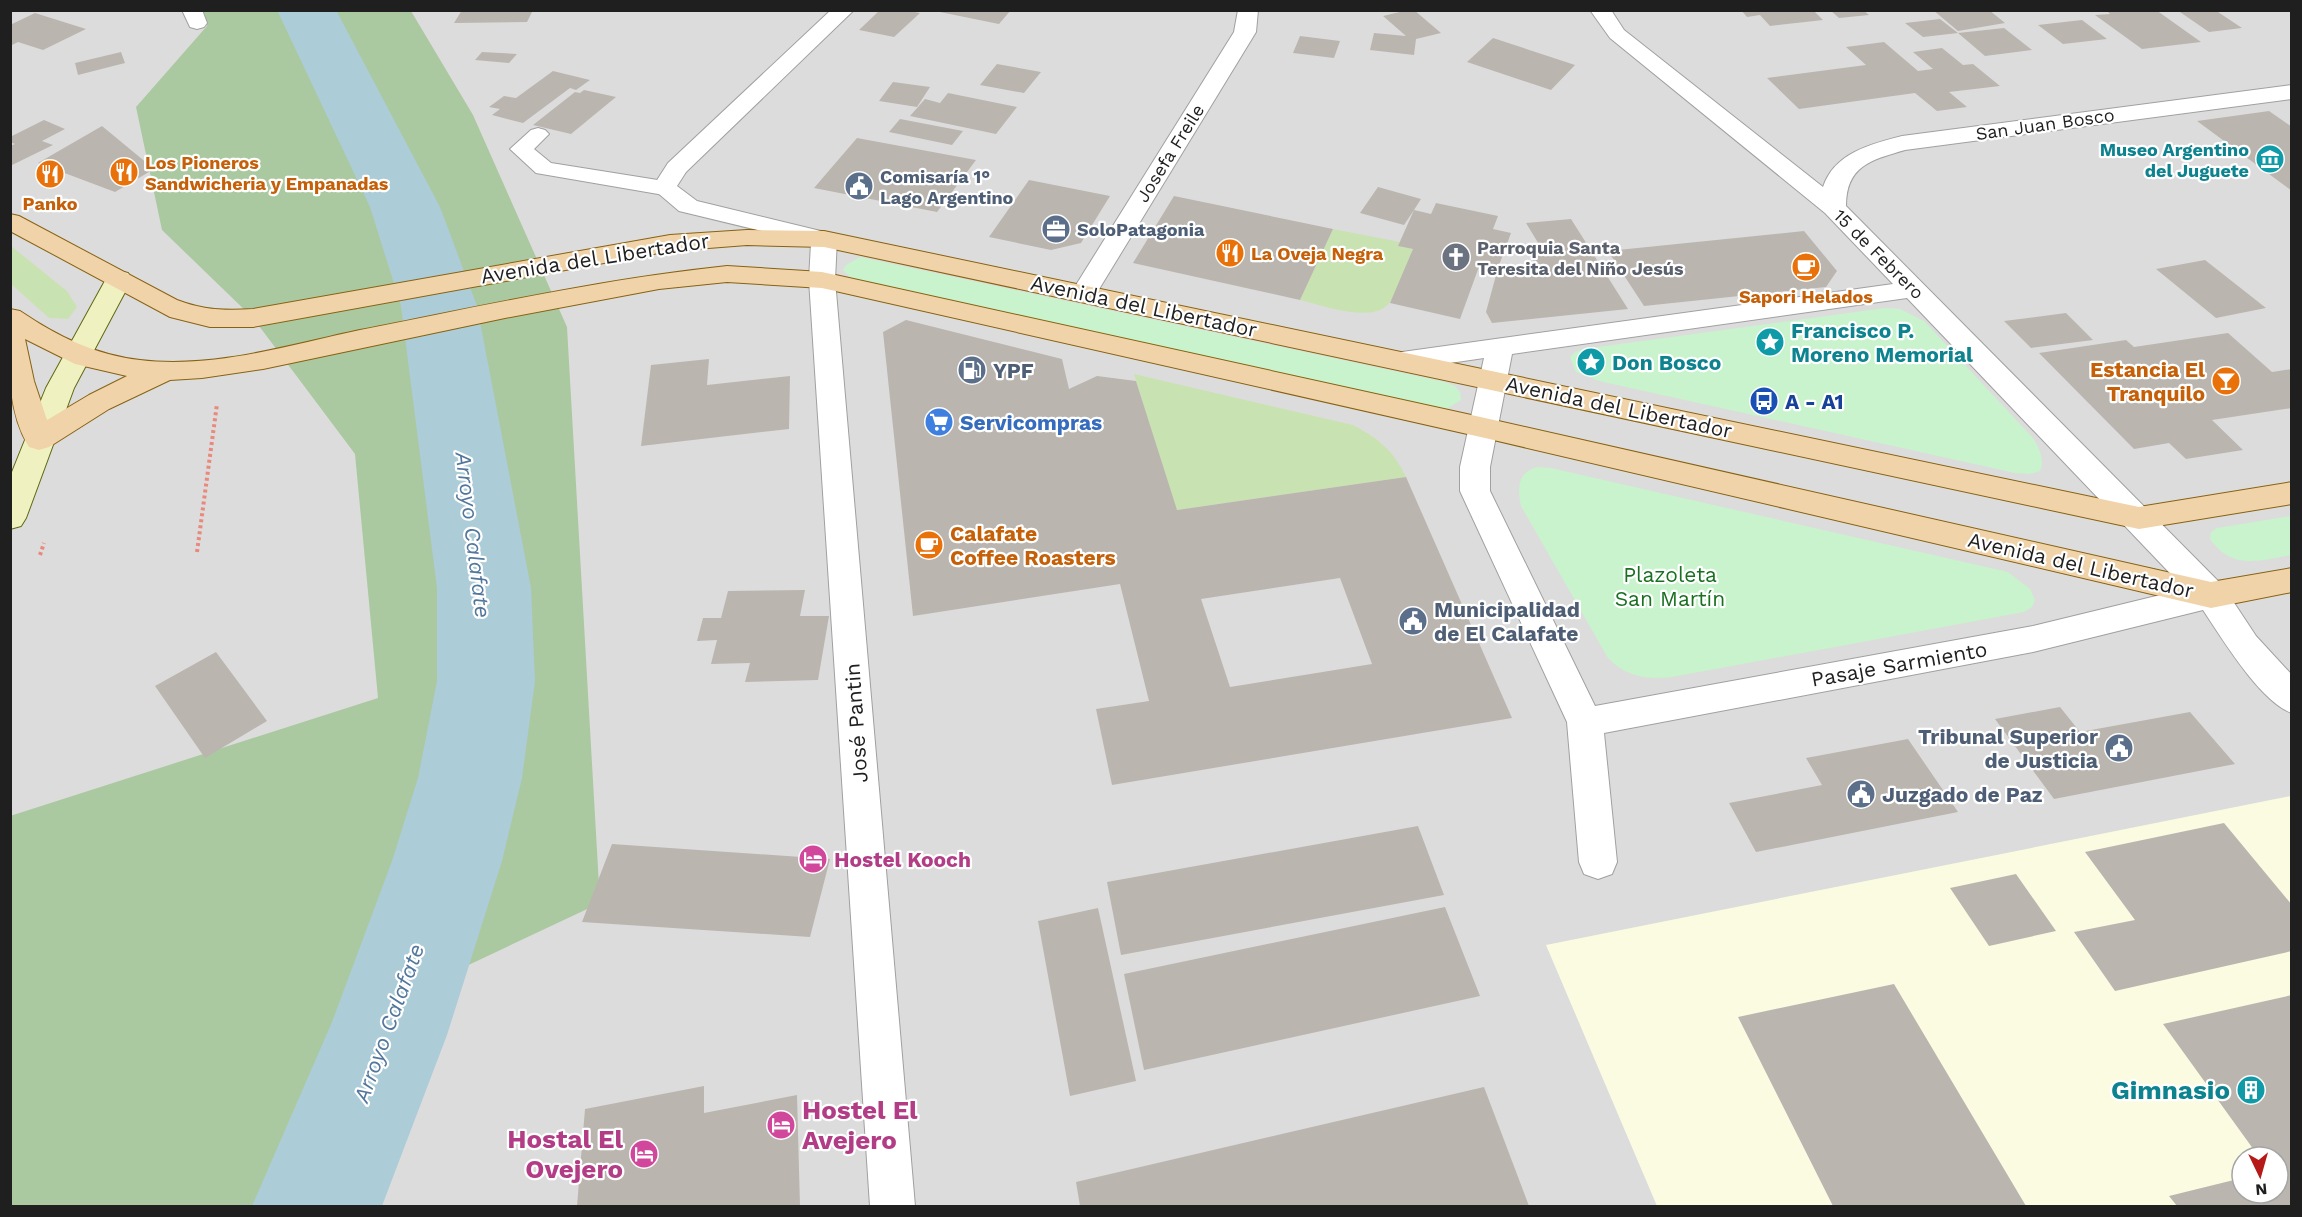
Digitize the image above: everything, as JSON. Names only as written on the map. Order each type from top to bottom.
[{"type":"main road","name":"Avenida del Libertador","points":[[10,221],[192,317],[208,320],[253,318],[670,243],[722,237],[773,236],[824,239],[2139,518],[2292,493]]},
{"type":"main road","name":"Avenida del Libertador","points":[[10,317],[52,345],[78,354],[113,365],[170,369],[243,363],[610,289],[693,277],[727,274],[822,280],[1485,428],[2211,595],[2292,580]]},
{"type":"main road","points":[[10,518],[60,388],[119,279]]},
{"type":"main road","points":[[10,333],[20,381],[39,440]]},
{"type":"main road","points":[[39,440],[80,411],[117,391],[170,369]]},
{"type":"street","points":[[824,239],[688,206],[664,188],[676,168],[844,10]]},
{"type":"street","name":"Josefa Freile","points":[[1084,293],[1245,32],[1248,10]]},
{"type":"street","name":"15 de Febrero","points":[[1600,10],[1617,34],[1834,208],[2139,518],[2211,595],[2244,645],[2292,699]]},
{"type":"street","name":"San Juan Bosco","points":[[1834,208],[1836,185],[1846,167],[1868,153],[1902,144],[2292,92]]},
{"type":"street","name":"José Pantin","points":[[824,239],[822,280],[893,1206]]},
{"type":"street","points":[[1402,361],[1914,289]]},
{"type":"street","points":[[1500,347],[1474,475],[1477,499],[1585,722],[1598,862]]},
{"type":"street","name":"Pasaje Sarmiento","points":[[1585,722],[2033,639],[2211,595]]},
{"type":"lane","points":[[538,134],[521,149],[543,168],[664,188]]},
{"type":"path","points":[[197,552],[218,403]]},
{"type":"path","points":[[40,555],[47,533]]},
{"type":"shaded area","points":[[10,11],[2291,11],[2291,1206],[11,1206]]},
{"type":"shaded area","points":[[2291,796],[2291,1206],[1657,1206],[1546,945]]},
{"type":"green space","points":[[201,11],[411,11],[473,115],[567,327],[600,903],[358,1017],[333,1206],[11,1206],[10,816],[378,698],[355,454],[253,318],[162,230],[136,107],[207,26]]},
{"type":"green space","points":[[1333,229],[1400,242],[1398,246],[1413,249],[1397,290],[1383,309],[1373,312],[1348,312],[1300,300]]},
{"type":"green space","points":[[11,246],[67,291],[77,307],[68,319],[49,318],[11,284]]},
{"type":"green space","points":[[860,257],[1445,382],[1455,386],[1460,392],[1461,400],[1448,408],[1439,408],[851,278],[843,270],[846,265]]},
{"type":"green space","points":[[1885,308],[1900,309],[1924,321],[2032,437],[2041,453],[2040,471],[2030,474],[2015,473],[1599,381],[1576,372],[1570,357],[1583,349]]},
{"type":"green space","points":[[1134,374],[1353,425],[1384,446],[1406,477],[1176,510]]},
{"type":"green space","name":"Plazoleta San Martín","points":[[1537,467],[1551,468],[2008,572],[2030,589],[2035,600],[2032,607],[2024,612],[1672,677],[1637,676],[1622,669],[1608,658],[1521,506],[1520,482],[1526,473]]},
{"type":"green space","points":[[2291,516],[2291,555],[2247,561],[2227,555],[2210,539],[2211,532],[2217,528]]},
{"type":"building","points":[[462,10],[533,10],[527,22],[454,23]]},
{"type":"building","points":[[880,10],[905,10],[920,13],[894,37],[859,30]]},
{"type":"building","points":[[930,10],[1011,10],[999,24]]},
{"type":"building","points":[[1414,10],[1441,33],[1416,39],[1414,55],[1370,50],[1374,33],[1406,36],[1383,16]]},
{"type":"building","points":[[1741,10],[1813,10],[1823,20],[1770,26],[1760,15],[1747,17]]},
{"type":"building","points":[[1830,10],[1863,10],[1869,15],[1839,18]]},
{"type":"building","points":[[1933,10],[1989,10],[2005,23],[1958,31]]},
{"type":"building","points":[[2106,10],[2156,10],[2201,42],[2142,49],[2095,15],[2110,14]]},
{"type":"building","points":[[2177,10],[2215,10],[2242,28],[2209,32]]},
{"type":"building","points":[[35,13],[86,29],[43,50],[18,42],[10,46],[10,25]]},
{"type":"building","points":[[1940,19],[1958,33],[1923,37],[1905,23]]},
{"type":"building","points":[[2082,20],[2107,39],[2063,44],[2038,25]]},
{"type":"building","points":[[2004,28],[2032,50],[1985,56],[1958,33]]},
{"type":"building","points":[[1300,36],[1340,41],[1334,58],[1293,53]]},
{"type":"building","points":[[1493,38],[1575,65],[1551,90],[1467,62]]},
{"type":"building","points":[[1884,42],[1918,71],[1933,69],[1913,52],[1942,48],[1963,65],[1973,64],[2000,86],[1949,92],[1967,107],[1937,111],[1915,93],[1799,109],[1767,78],[1866,65],[1846,47]]},
{"type":"building","points":[[121,52],[125,63],[78,75],[75,63]]},
{"type":"building","points":[[482,52],[517,54],[509,63],[475,60]]},
{"type":"building","points":[[997,64],[1041,72],[1024,93],[980,85]]},
{"type":"building","points":[[553,71],[590,80],[576,90],[570,88],[523,123],[492,115],[500,109],[489,107],[504,96],[516,98]]},
{"type":"building","points":[[893,82],[930,87],[917,107],[879,101]]},
{"type":"building","points":[[584,90],[616,97],[571,134],[533,125],[575,92],[580,93]]},
{"type":"building","points":[[948,93],[1017,107],[996,134],[910,116],[925,99],[940,103]]},
{"type":"building","name":"Museo Argentino del Juguete","points":[[2269,111],[2292,127],[2292,191],[2197,121]]},
{"type":"building","points":[[900,119],[963,131],[952,145],[889,132]]},
{"type":"building","points":[[44,120],[65,129],[42,141],[53,145],[10,166],[10,146],[15,144],[10,142],[10,137]]},
{"type":"building","points":[[102,126],[154,169],[115,192],[38,163]]},
{"type":"building","points":[[857,138],[976,160],[937,212],[814,188]]},
{"type":"building","points":[[1029,180],[1110,196],[1081,243],[1051,250],[989,237]]},
{"type":"building","points":[[1378,187],[1421,199],[1404,225],[1360,213]]},
{"type":"building","points":[[1174,196],[1333,229],[1300,300],[1133,263]]},
{"type":"building","name":"Parroquia Santa Teresita del Niño Jesús","points":[[1436,203],[1498,216],[1493,229],[1511,233],[1498,268],[1480,264],[1460,319],[1390,303],[1413,249],[1398,246],[1414,210],[1431,214]]},
{"type":"building","points":[[1571,219],[1628,309],[1492,323],[1486,312],[1498,268],[1535,264],[1525,248],[1540,246],[1526,223]]},
{"type":"building","points":[[1804,231],[1837,271],[1826,287],[1644,306],[1608,251]]},
{"type":"building","points":[[2205,260],[2266,308],[2216,318],[2156,269]]},
{"type":"building","points":[[2066,313],[2093,340],[2031,348],[2004,321]]},
{"type":"building","points":[[906,320],[1062,359],[1069,389],[1097,376],[1136,381],[1177,510],[1406,477],[1512,718],[1112,785],[1096,709],[1149,701],[1120,584],[913,616],[883,332]],"holes":[[[1340,578],[1372,664],[1230,687],[1201,599]]]},
{"type":"building","points":[[2228,333],[2272,372],[2292,369],[2292,408],[2212,420],[2243,450],[2186,459],[2169,443],[2134,449],[2039,353],[2126,340],[2134,347]]},
{"type":"building","points":[[709,359],[707,385],[790,376],[789,429],[641,446],[651,365]]},
{"type":"building","points":[[805,590],[800,616],[829,616],[818,680],[745,682],[750,663],[711,664],[717,640],[697,641],[703,618],[721,618],[728,591]]},
{"type":"building","points":[[216,652],[267,721],[205,758],[155,686]]},
{"type":"building","name":"Tribunal Superior de Justicia","points":[[2060,707],[2080,732],[2190,712],[2235,764],[2054,799],[1995,719]]},
{"type":"building","name":"Juzgado de Paz","points":[[1908,739],[1958,812],[1756,852],[1729,803],[1822,785],[1806,758]]},
{"type":"building","points":[[2224,823],[2292,905],[2292,951],[2115,991],[2074,932],[2135,920],[2085,852]]},
{"type":"building","points":[[1418,826],[1444,895],[1121,955],[1107,882]]},
{"type":"building","points":[[612,844],[830,859],[810,937],[582,922]]},
{"type":"building","points":[[2016,874],[2056,931],[1989,946],[1950,888]]},
{"type":"building","points":[[1445,907],[1480,996],[1144,1070],[1124,974]]},
{"type":"building","points":[[1098,908],[1136,1081],[1070,1096],[1038,921]]},
{"type":"building","points":[[1894,984],[2026,1206],[1833,1206],[1738,1017]]},
{"type":"building","name":"Gimnasio","points":[[2292,995],[2292,1206],[2177,1206],[2169,1196],[2230,1181],[2230,1205],[2290,1205],[2290,1145],[2250,1145],[2163,1024]]},
{"type":"building","points":[[704,1086],[704,1113],[797,1095],[800,1206],[577,1206],[585,1109]]},
{"type":"building","points":[[1484,1087],[1529,1206],[1080,1206],[1076,1182]]},
{"type":"waterway","name":"Arroyo Calafate","points":[[306,10],[405,207],[439,306],[484,588],[486,681],[470,778],[447,861],[387,1035],[317,1206]]},
{"type":"place","name":"Museo Argentino del Juguete","points":[[2270,159]]},
{"type":"place","name":"Los Pioneros Sandwicheria y Empanadas","points":[[124,172]]},
{"type":"place","name":"Panko","points":[[50,174]]},
{"type":"place","name":"Comisaría 1° Lago Argentino","points":[[859,186]]},
{"type":"place","name":"SoloPatagonia","points":[[1056,229]]},
{"type":"place","name":"La Oveja Negra","points":[[1230,253]]},
{"type":"place","name":"Parroquia Santa Teresita del Niño Jesús","points":[[1456,257]]},
{"type":"place","name":"Sapori Helados","points":[[1806,267]]},
{"type":"place","name":"Francisco P. Moreno Memorial","points":[[1770,342]]},
{"type":"place","name":"Don Bosco","points":[[1591,362]]},
{"type":"place","name":"YPF","points":[[972,370]]},
{"type":"place","name":"Estancia El Tranquilo","points":[[2226,381]]},
{"type":"place","name":"A - A1","points":[[1764,401]]},
{"type":"place","name":"Servicompras","points":[[939,422]]},
{"type":"place","name":"Calafate Coffee Roasters","points":[[929,545]]},
{"type":"place","name":"Municipalidad de El Calafate","points":[[1413,621]]},
{"type":"place","name":"Tribunal Superior de Justicia","points":[[2119,748]]},
{"type":"place","name":"Juzgado de Paz","points":[[1861,794]]},
{"type":"place","name":"Hostel Kooch","points":[[813,859]]},
{"type":"place","name":"Gimnasio","points":[[2251,1090]]},
{"type":"place","name":"Hostel El Avejero","points":[[781,1125]]},
{"type":"place","name":"Hostal El Ovejero","points":[[644,1154]]}]
